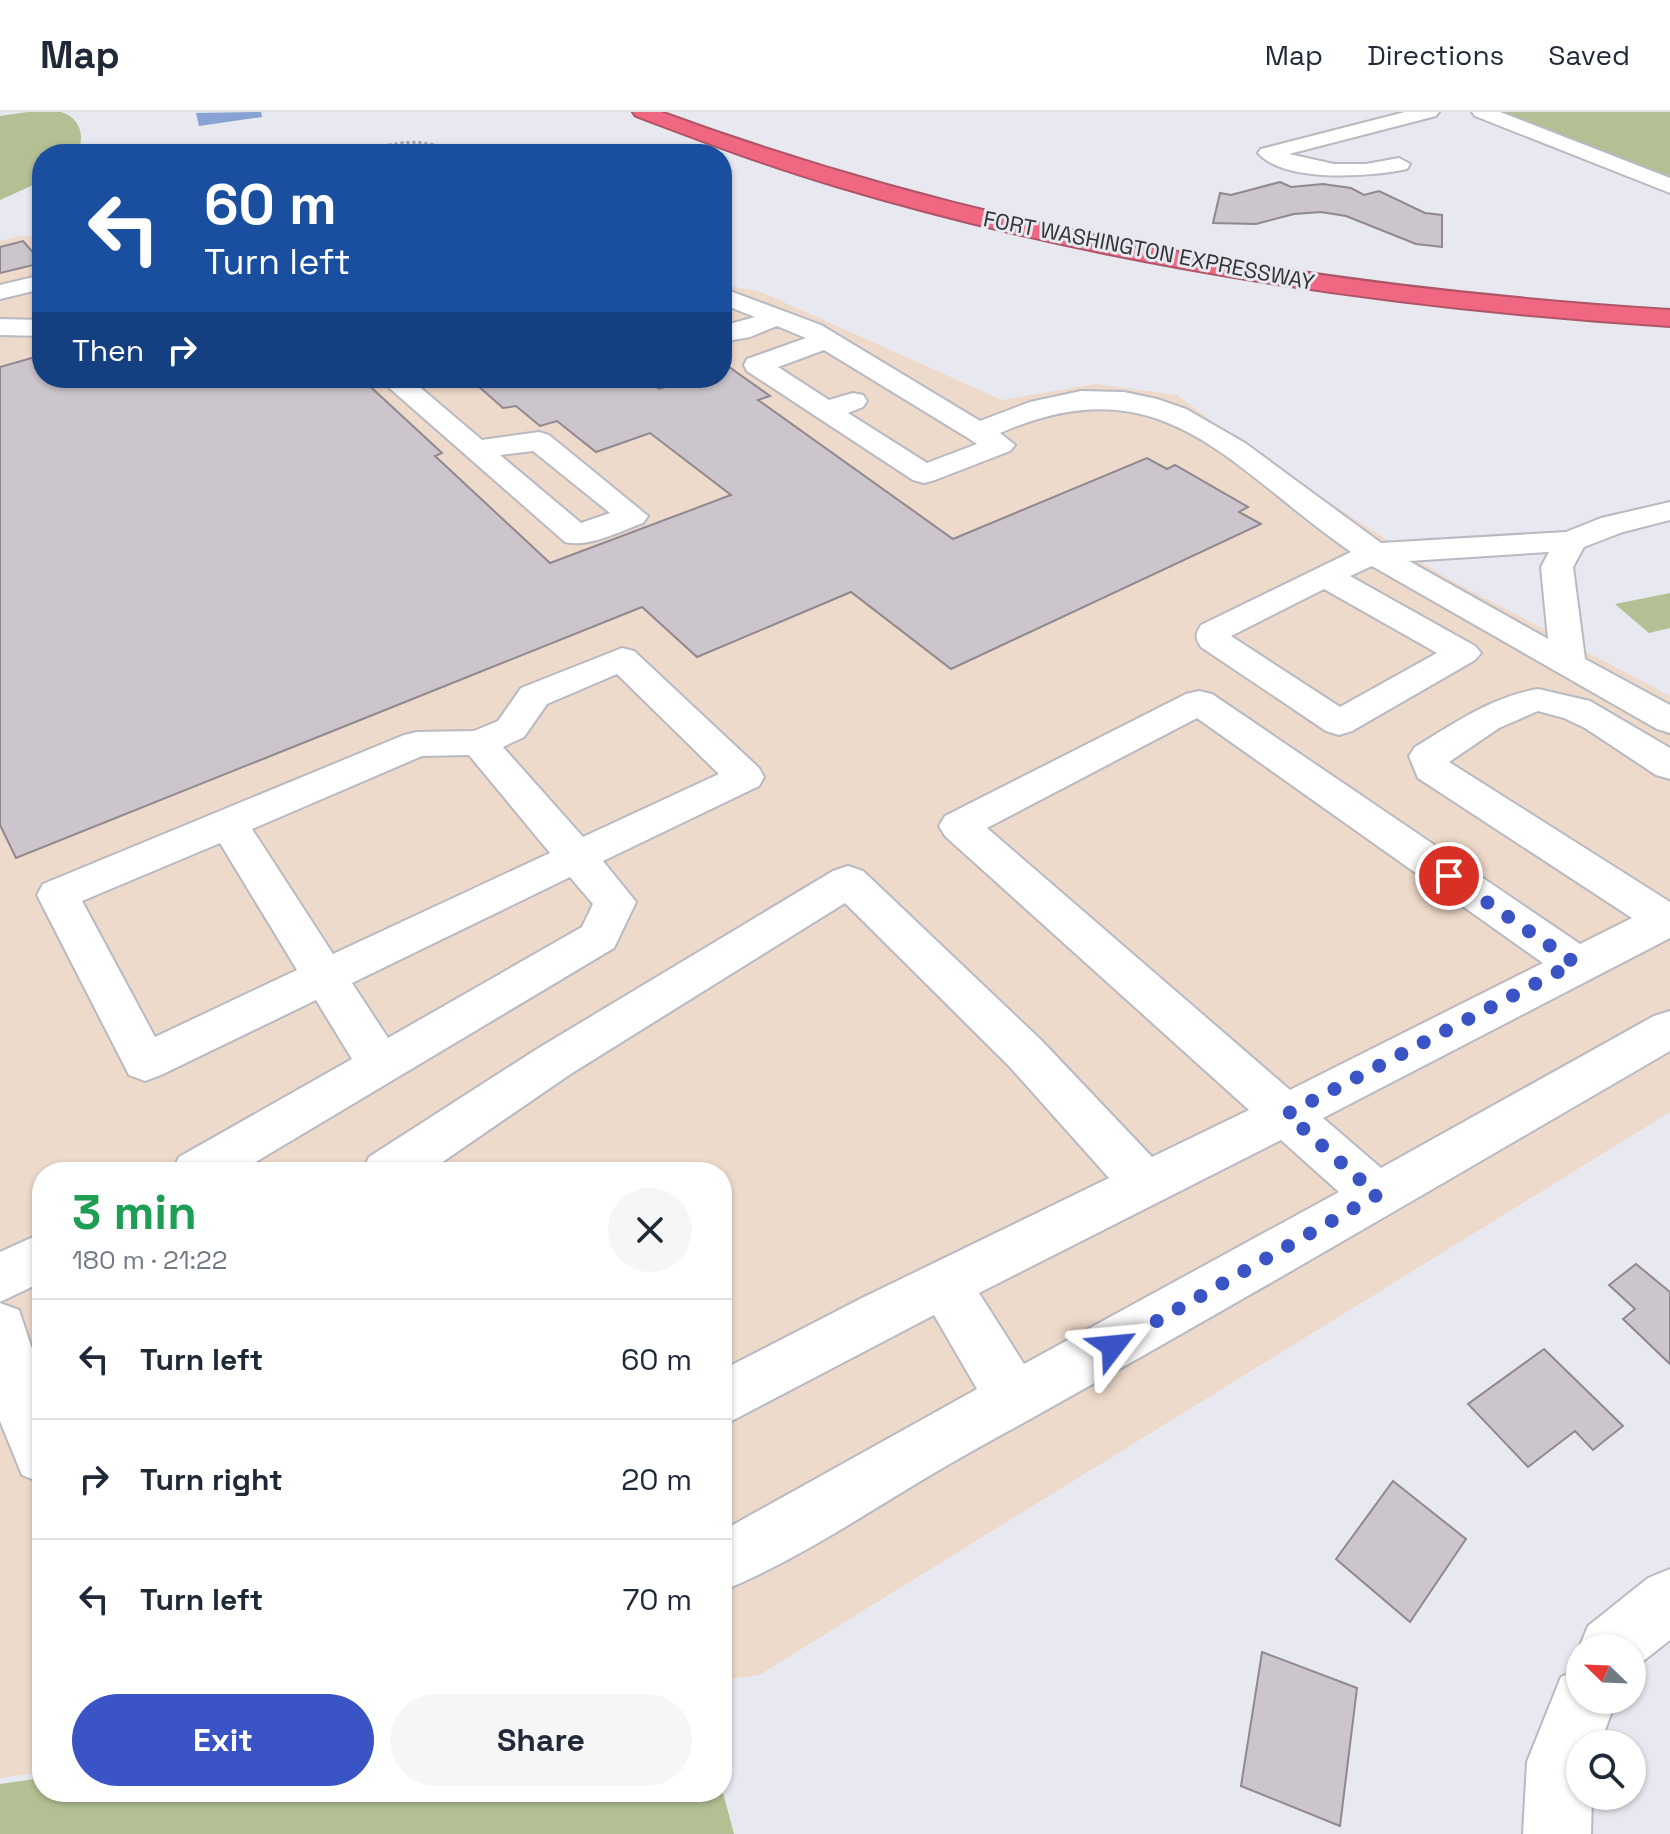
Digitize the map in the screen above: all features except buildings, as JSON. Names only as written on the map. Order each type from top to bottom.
[{"type":"highway","name":"FORT WASHINGTON EXPRESSWAY","points":[[643,112],[725,144]]},
{"type":"highway","name":"FORT WASHINGTON EXPRESSWAY","points":[[683,112],[817,160],[883,179],[1092,229],[1368,273],[1670,302]]},
{"type":"highway","name":"FORT WASHINGTON EXPRESSWAY","points":[[732,146],[833,180],[937,209],[1089,243],[1230,269],[1385,291],[1670,318]]},
{"type":"street","points":[[1482,112],[1670,186]]},
{"type":"street","points":[[1333,137],[1399,164],[1369,172],[1345,173],[1298,165],[1268,153],[1333,137],[1438,114]]},
{"type":"street","points":[[1642,175],[1670,167]]},
{"type":"street","points":[[0,292],[32,284]]},
{"type":"street","points":[[732,299],[826,340],[1000,445],[924,474],[757,365],[826,340]]},
{"type":"street","points":[[0,316],[32,308]]},
{"type":"street","points":[[732,332],[778,317]]},
{"type":"street","points":[[0,327],[32,328]]},
{"type":"street","points":[[789,386],[863,362]]},
{"type":"street","points":[[826,411],[900,384]]},
{"type":"street","points":[[404,388],[475,450]]},
{"type":"street","points":[[978,432],[1027,410],[1078,398],[1123,400],[1163,409],[1213,436],[1374,553],[1670,721]]},
{"type":"street","points":[[876,442],[950,415]]},
{"type":"street","points":[[1326,576],[1463,653],[1339,723],[1213,640],[1213,632],[1326,576],[1374,553],[1571,541],[1612,525],[1670,511]]},
{"type":"street","points":[[1568,663],[1557,567],[1571,541]]},
{"type":"street","points":[[622,659],[745,777],[145,1062],[58,895],[228,824],[417,744],[479,743],[511,729],[534,696],[622,659]]},
{"type":"street","points":[[1669,919],[1432,769],[1428,756],[1521,702],[1551,701],[1577,709],[1670,766]]},
{"type":"street","points":[[1377,1195],[959,826],[1199,702],[1575,963]]},
{"type":"street","points":[[214,1162],[599,937],[615,902],[479,743]]},
{"type":"street","points":[[228,824],[380,1065]]},
{"type":"street","points":[[403,1162],[553,1062],[848,881],[1025,1053],[1146,1185]]},
{"type":"street","points":[[732,1394],[944,1284],[1287,1114],[1575,963],[1669,919]]},
{"type":"street","points":[[732,1557],[754,1548],[944,1436],[1138,1332],[1670,1029]]},
{"type":"street","points":[[0,1278],[32,1261]]},
{"type":"street","points":[[944,1284],[1014,1399]]},
{"type":"street","points":[[0,1328],[21,1419]]},
{"type":"street","points":[[1628,1634],[1670,1600]]},
{"type":"street","points":[[1557,1834],[1560,1762],[1579,1714]]},
{"type":"path","points":[[385,144],[417,138],[435,144]]},
{"type":"shaded area","points":[[32,236],[32,388],[732,388],[732,286],[761,292],[1002,400],[1095,384],[1177,395],[1262,459],[1445,577],[1670,696],[1670,1112],[759,1675],[732,1679],[732,1162],[32,1162],[32,1773],[0,1778],[0,241]]},
{"type":"green space","points":[[61,112],[77,124],[80,144],[32,144],[32,186],[0,200],[0,116]]},
{"type":"green space","points":[[1503,112],[1670,112],[1670,176]]},
{"type":"green space","points":[[1670,593],[1670,628],[1649,633],[1615,604]]},
{"type":"green space","points":[[32,1779],[32,1802],[725,1802],[734,1834],[0,1834],[0,1784]]},
{"type":"water","points":[[261,112],[262,117],[199,126],[196,113]]},
{"type":"route","points":[[1113,1346],[1377,1195],[1287,1114],[1575,963],[1449,876]]}]
